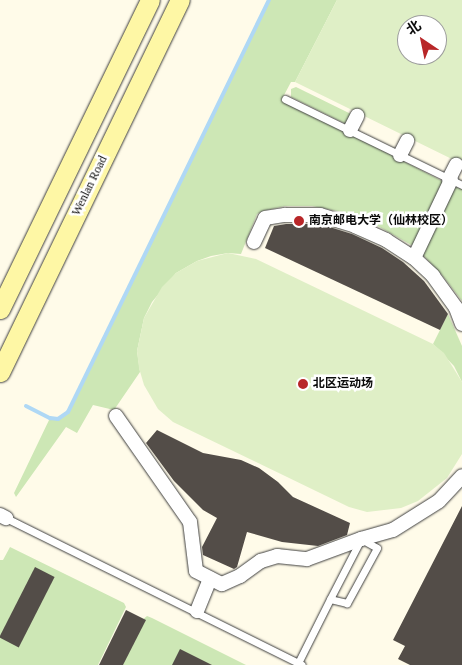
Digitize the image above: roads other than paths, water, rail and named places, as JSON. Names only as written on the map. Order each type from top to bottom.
[{"type":"main road","points":[[0,310],[150,0]]},
{"type":"main road","name":"Wenlan Road","points":[[0,372],[180,0]]},
{"type":"street","points":[[350,130],[357,116]]},
{"type":"street","points":[[400,155],[406,142]]},
{"type":"street","points":[[414,258],[454,181],[456,165]]},
{"type":"street","points":[[254,242],[265,218],[285,215],[320,216],[355,226],[386,240],[414,258],[433,276],[456,308],[462,324]]},
{"type":"street","points":[[116,416],[190,522],[196,571],[222,584],[240,576],[261,561],[277,556],[307,559],[361,539],[393,530],[439,501],[462,476]]},
{"type":"street","points":[[197,611],[210,578]]},
{"type":"lane","points":[[285,99],[454,181]]},
{"type":"lane","points":[[3,517],[197,611],[299,664],[330,599],[361,539],[377,548],[347,603],[330,599]]},
{"type":"waterway","points":[[26,406],[50,418],[58,419],[68,412],[269,0]]},
{"type":"place","name":"南京邮电大学（仙林校区）","points":[[299,221]]},
{"type":"place","name":"北区运动场","points":[[303,384]]}]
